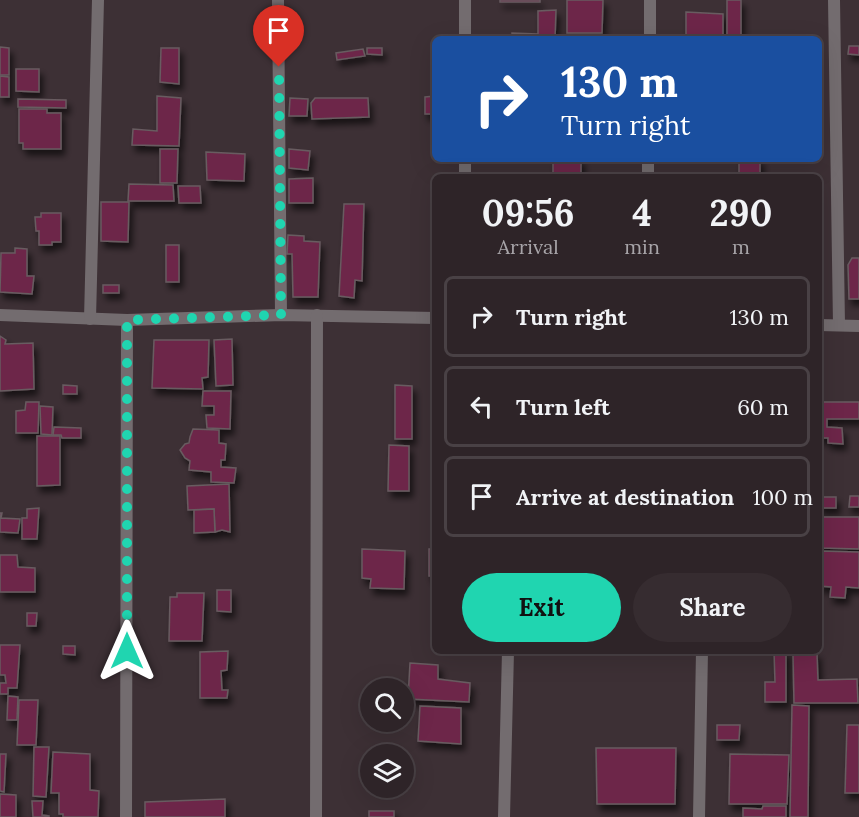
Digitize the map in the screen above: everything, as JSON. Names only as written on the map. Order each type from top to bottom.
[{"type":"street","points":[[90,319],[98,0]]},
{"type":"street","points":[[279,0],[281,315]]},
{"type":"street","points":[[465,0],[465,36]]},
{"type":"street","points":[[650,0],[650,36]]},
{"type":"street","points":[[834,0],[839,325]]},
{"type":"street","points":[[0,315],[127,320],[281,315],[432,318]]},
{"type":"street","points":[[316,817],[317,315]]},
{"type":"street","points":[[126,817],[127,320]]},
{"type":"street","points":[[822,325],[859,326]]},
{"type":"street","points":[[504,817],[508,654]]},
{"type":"street","points":[[699,817],[702,654]]},
{"type":"building","points":[[500,0],[540,0],[540,2],[500,2]]},
{"type":"building","points":[[567,0],[603,0],[602,33],[567,33]]},
{"type":"building","points":[[727,0],[741,0],[741,36],[727,36]]},
{"type":"building","points":[[556,10],[555,36],[512,36],[512,33],[538,34],[538,11]]},
{"type":"building","points":[[686,12],[723,14],[723,36],[686,36]]},
{"type":"building","points":[[849,46],[859,46],[859,55],[848,54]]},
{"type":"building","points":[[0,47],[9,48],[9,75],[0,75]]},
{"type":"building","points":[[161,48],[179,48],[179,84],[160,82]]},
{"type":"building","points":[[367,48],[382,48],[382,55],[367,54]]},
{"type":"building","points":[[363,49],[365,56],[337,60],[336,53]]},
{"type":"building","points":[[16,69],[39,69],[39,92],[16,91]]},
{"type":"building","points":[[0,76],[9,77],[9,97],[0,97]]},
{"type":"building","points":[[157,96],[181,98],[179,146],[132,145],[133,129],[157,131]]},
{"type":"building","points":[[432,96],[432,114],[425,114],[425,97]]},
{"type":"building","points":[[290,98],[308,99],[307,116],[289,116]]},
{"type":"building","points":[[315,98],[368,98],[369,117],[312,119],[311,103]]},
{"type":"building","points":[[18,99],[66,100],[66,108],[18,107]]},
{"type":"building","points":[[19,109],[47,109],[47,113],[61,113],[61,149],[23,149],[23,143],[19,143]]},
{"type":"building","points":[[160,149],[178,149],[177,183],[160,183]]},
{"type":"building","points":[[289,149],[310,151],[308,170],[289,168]]},
{"type":"building","points":[[206,152],[245,154],[244,181],[207,180]]},
{"type":"building","points":[[553,162],[581,162],[581,174],[553,174]]},
{"type":"building","points":[[739,162],[760,162],[760,174],[739,174]]},
{"type":"building","points":[[313,178],[313,203],[289,203],[289,179]]},
{"type":"building","points":[[129,184],[173,185],[174,201],[128,201]]},
{"type":"building","points":[[178,186],[200,186],[201,203],[179,203]]},
{"type":"building","points":[[101,202],[129,202],[128,242],[101,241]]},
{"type":"building","points":[[344,204],[364,204],[362,281],[355,280],[354,298],[339,296]]},
{"type":"building","points":[[41,213],[61,213],[61,242],[39,245],[39,231],[36,231],[35,217],[41,217]]},
{"type":"building","points":[[288,235],[304,236],[304,241],[320,242],[318,297],[293,297],[292,254],[287,254]]},
{"type":"building","points":[[166,245],[179,245],[179,282],[166,282]]},
{"type":"building","points":[[15,248],[27,249],[27,276],[34,276],[32,294],[0,292],[1,253],[15,253]]},
{"type":"building","points":[[852,258],[859,258],[859,299],[849,299],[848,265]]},
{"type":"building","points":[[103,285],[119,285],[119,293],[103,293]]},
{"type":"building","points":[[0,336],[6,340],[5,344],[33,343],[34,389],[0,391]]},
{"type":"building","points":[[232,339],[233,385],[216,386],[214,340]]},
{"type":"building","points":[[154,340],[209,340],[208,377],[202,378],[203,389],[152,388]]},
{"type":"building","points":[[63,385],[77,386],[77,394],[63,394]]},
{"type":"building","points":[[395,385],[412,386],[412,439],[395,439]]},
{"type":"building","points":[[203,391],[231,391],[230,429],[207,428],[206,415],[214,415],[214,406],[202,406]]},
{"type":"building","points":[[26,402],[39,402],[38,433],[16,433],[16,411],[25,410]]},
{"type":"building","points":[[822,402],[859,402],[859,419],[827,419],[827,427],[842,428],[843,444],[828,443],[828,438],[822,438]]},
{"type":"building","points":[[40,406],[53,407],[52,435],[41,434]]},
{"type":"building","points":[[54,427],[81,428],[81,438],[62,438],[61,435],[53,435]]},
{"type":"building","points":[[193,429],[219,430],[219,443],[226,444],[225,460],[221,460],[221,467],[236,468],[234,483],[211,482],[211,472],[189,470],[190,461],[180,450],[189,443]]},
{"type":"building","points":[[37,436],[60,436],[60,485],[37,486]]},
{"type":"building","points":[[389,445],[409,446],[409,491],[388,491]]},
{"type":"building","points":[[229,484],[230,532],[222,530],[215,532],[214,509],[188,510],[187,486]]},
{"type":"building","points":[[850,496],[859,496],[859,507],[849,507]]},
{"type":"building","points":[[822,497],[836,497],[836,508],[822,508]]},
{"type":"building","points":[[39,508],[37,539],[22,539],[22,518],[27,518],[27,509]]},
{"type":"building","points":[[214,509],[215,532],[194,533],[194,510]]},
{"type":"building","points":[[0,513],[2,513],[1,518],[20,519],[18,533],[0,532]]},
{"type":"building","points":[[822,517],[859,517],[859,549],[822,548]]},
{"type":"building","points":[[362,549],[405,551],[404,589],[370,588],[371,579],[362,578]]},
{"type":"building","points":[[429,549],[432,549],[432,576],[429,576]]},
{"type":"building","points":[[822,551],[859,552],[859,588],[846,587],[845,598],[830,597],[831,587],[822,586]]},
{"type":"building","points":[[0,555],[17,555],[18,567],[35,568],[35,592],[0,592]]},
{"type":"building","points":[[217,590],[231,590],[231,612],[217,611]]},
{"type":"building","points":[[177,593],[204,593],[202,641],[169,641],[170,597],[177,597]]},
{"type":"building","points":[[27,613],[37,613],[36,626],[27,626]]},
{"type":"building","points":[[0,645],[20,645],[17,688],[8,688],[8,694],[0,694],[0,683],[6,683],[5,675],[0,675]]},
{"type":"building","points":[[63,646],[75,646],[75,655],[63,654]]},
{"type":"building","points":[[228,651],[227,670],[221,671],[222,690],[228,690],[227,698],[200,698],[200,652]]},
{"type":"building","points":[[774,654],[786,654],[786,702],[765,702],[765,682],[775,682]]},
{"type":"building","points":[[793,654],[817,654],[818,680],[857,679],[858,703],[794,703]]},
{"type":"building","points":[[410,663],[438,665],[438,679],[470,683],[469,702],[414,699],[414,678],[409,678]]},
{"type":"building","points":[[8,696],[18,697],[17,720],[7,720]]},
{"type":"building","points":[[19,700],[38,700],[36,745],[17,745]]},
{"type":"building","points":[[792,705],[809,706],[808,817],[790,817]]},
{"type":"building","points":[[420,706],[461,708],[461,744],[418,741]]},
{"type":"building","points":[[717,725],[740,725],[739,740],[717,740]]},
{"type":"building","points":[[847,725],[859,725],[859,793],[845,793]]},
{"type":"building","points":[[34,747],[49,747],[46,797],[33,796]]},
{"type":"building","points":[[596,748],[676,748],[675,804],[597,804]]},
{"type":"building","points":[[53,752],[90,754],[90,790],[99,791],[98,817],[63,817],[63,814],[59,814],[59,793],[51,793]]},
{"type":"building","points":[[0,754],[6,754],[4,792],[0,791]]},
{"type":"building","points":[[730,754],[789,755],[787,804],[729,804]]},
{"type":"building","points":[[0,794],[16,795],[16,817],[0,817]]},
{"type":"building","points":[[225,799],[225,817],[145,817],[145,802]]},
{"type":"building","points":[[32,801],[43,801],[42,815],[49,817],[33,817]]},
{"type":"building","points":[[763,806],[786,806],[786,817],[743,817],[743,808],[762,809]]},
{"type":"building","points":[[369,811],[394,811],[394,817],[369,817]]},
{"type":"route","points":[[127,651],[127,320],[281,315],[279,67]]}]
